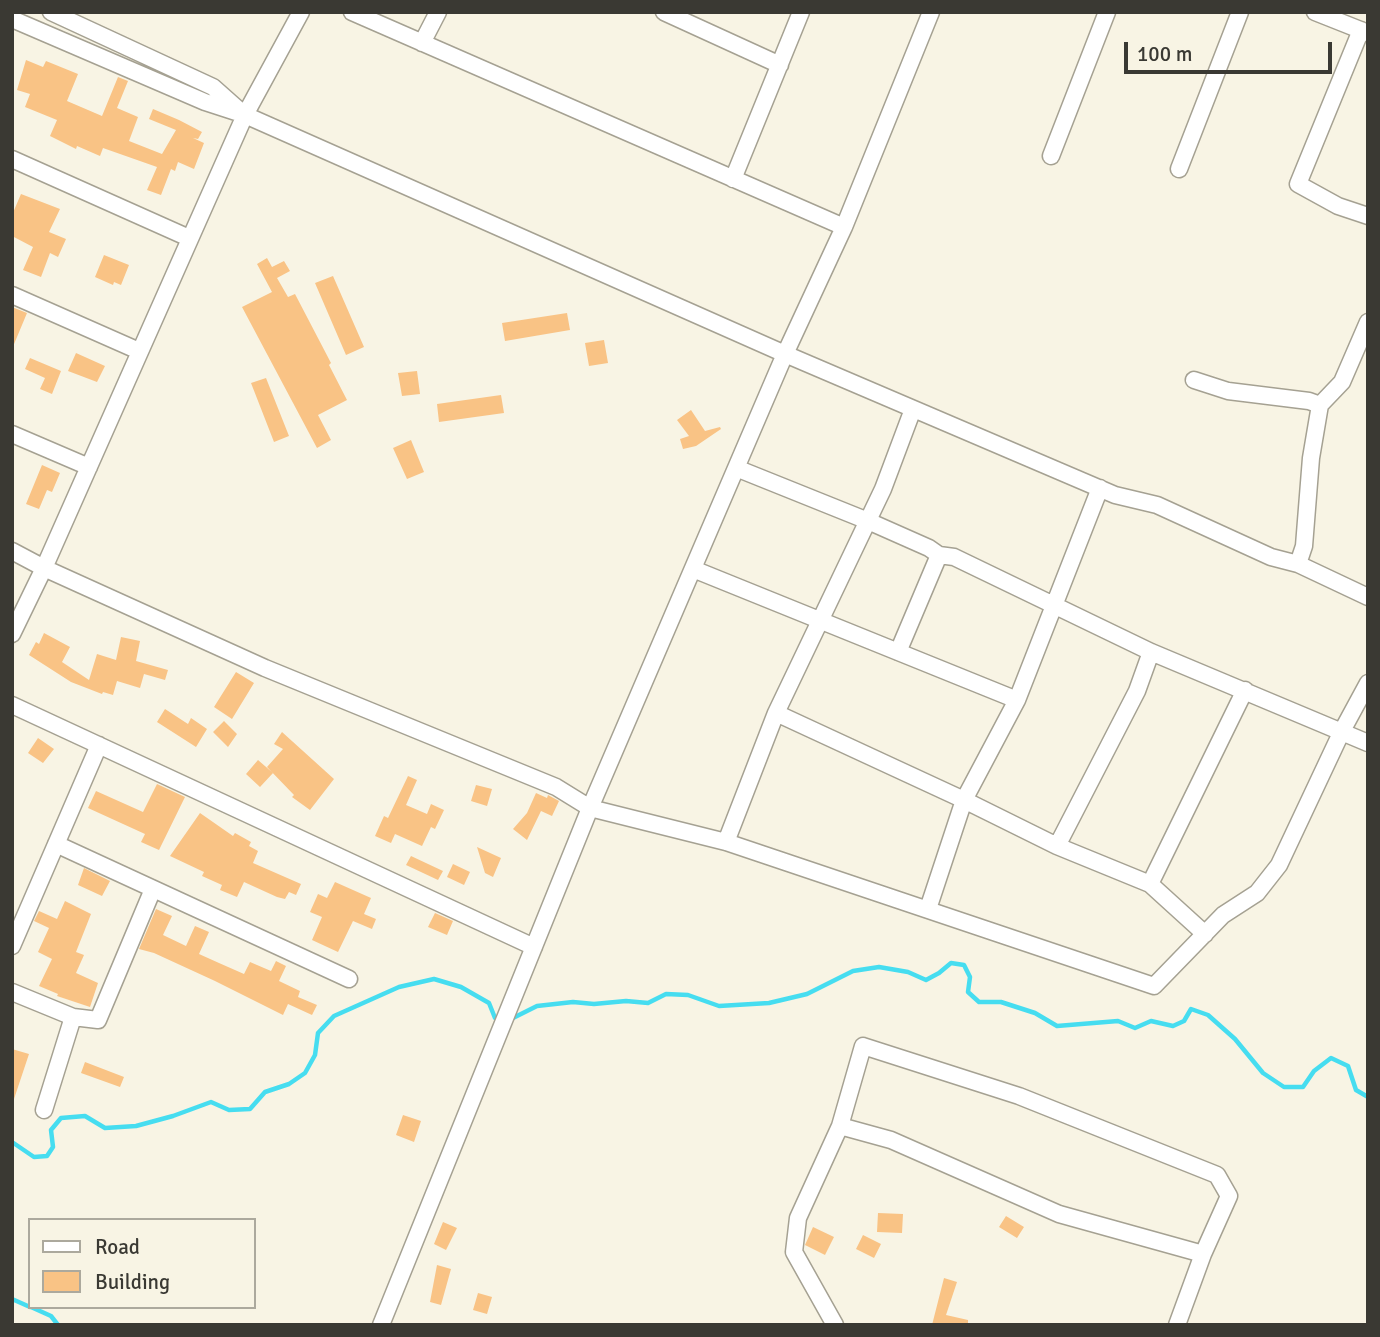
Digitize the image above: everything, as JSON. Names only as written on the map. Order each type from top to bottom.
[{"type":"street","points":[[51,12],[213,87],[245,115]]},
{"type":"street","points":[[12,634],[44,568],[245,115],[301,12]]},
{"type":"street","points":[[352,12],[844,227]]},
{"type":"street","points":[[422,43],[438,12]]},
{"type":"street","points":[[664,12],[780,65]]},
{"type":"street","points":[[733,179],[801,12]]},
{"type":"street","points":[[1051,156],[1107,12]]},
{"type":"street","points":[[1179,169],[1240,12]]},
{"type":"street","points":[[1315,12],[1364,32],[1298,184],[1338,206],[1368,216]]},
{"type":"street","points":[[381,1325],[590,808],[785,354],[844,227],[928,13]]},
{"type":"street","points":[[12,19],[205,102],[245,115],[913,409],[1115,495],[1157,505],[1271,557],[1298,564],[1368,597]]},
{"type":"street","points":[[12,159],[189,238]]},
{"type":"street","points":[[12,295],[139,351]]},
{"type":"street","points":[[1298,564],[1304,546],[1311,458],[1321,405],[1342,382],[1368,322]]},
{"type":"street","points":[[1194,380],[1228,390],[1321,405]]},
{"type":"street","points":[[726,842],[776,713],[868,521],[913,409]]},
{"type":"street","points":[[12,434],[89,467]]},
{"type":"street","points":[[736,468],[868,521],[939,555],[954,557],[1151,652],[1368,743]]},
{"type":"street","points":[[928,909],[964,800],[1017,701],[1100,488]]},
{"type":"street","points":[[12,551],[265,668],[556,787],[590,808],[726,842],[1154,986],[1223,915],[1257,894],[1279,865],[1368,682]]},
{"type":"street","points":[[898,652],[939,555]]},
{"type":"street","points":[[692,569],[1017,701]]},
{"type":"street","points":[[1056,846],[1137,691],[1151,652]]},
{"type":"street","points":[[1150,884],[1245,690]]},
{"type":"street","points":[[12,705],[534,947]]},
{"type":"street","points":[[776,713],[1056,846],[1150,884],[1205,934]]},
{"type":"street","points":[[12,946],[99,745]]},
{"type":"street","points":[[56,844],[349,979]]},
{"type":"street","points":[[12,992],[73,1017],[98,1020],[153,889]]},
{"type":"street","points":[[44,1110],[73,1017]]},
{"type":"street","points":[[835,1325],[794,1252],[798,1218],[840,1126],[863,1046],[1019,1096],[1217,1175],[1229,1196],[1203,1254],[1177,1325]]},
{"type":"street","points":[[840,1126],[891,1140],[1059,1214],[1203,1254]]},
{"type":"building","points":[[26,60],[43,67],[46,61],[78,74],[67,101],[102,116],[118,77],[128,81],[117,108],[138,117],[129,141],[162,154],[176,130],[149,119],[153,109],[179,120],[202,132],[198,139],[193,138],[204,143],[194,169],[178,162],[175,171],[171,169],[161,195],[147,190],[157,167],[103,148],[100,156],[77,146],[76,149],[50,136],[57,120],[25,107],[30,94],[17,90]]},
{"type":"building","points":[[21,194],[60,209],[49,232],[66,239],[58,257],[50,253],[41,277],[23,270],[33,247],[12,236],[12,215]]},
{"type":"building","points":[[104,255],[129,265],[121,285],[114,282],[113,285],[95,277]]},
{"type":"building","points":[[267,258],[272,267],[284,261],[290,271],[277,278],[288,297],[295,294],[347,400],[318,415],[331,440],[317,448],[242,307],[272,292],[257,264]]},
{"type":"building","points":[[333,276],[364,347],[346,355],[315,283]]},
{"type":"building","points":[[12,307],[27,313],[12,349]]},
{"type":"building","points":[[567,313],[570,330],[505,341],[502,323]]},
{"type":"building","points":[[604,340],[608,363],[589,366],[585,343]]},
{"type":"building","points":[[76,353],[105,366],[97,382],[68,371]]},
{"type":"building","points":[[30,358],[61,371],[52,394],[40,389],[45,378],[25,369]]},
{"type":"building","points":[[417,371],[420,394],[402,396],[398,373]]},
{"type":"building","points":[[266,378],[289,436],[274,442],[251,383]]},
{"type":"building","points":[[501,395],[504,413],[439,422],[437,404]]},
{"type":"building","points":[[691,410],[705,431],[720,427],[721,429],[696,446],[683,449],[680,439],[689,436],[677,420]]},
{"type":"building","points":[[411,440],[424,472],[407,479],[393,448]]},
{"type":"building","points":[[42,465],[60,473],[52,492],[47,490],[39,509],[26,504]]},
{"type":"building","points":[[44,633],[70,647],[62,662],[89,680],[97,654],[116,660],[121,637],[140,641],[136,661],[168,670],[165,680],[144,674],[140,688],[117,681],[113,695],[102,694],[71,682],[29,655]]},
{"type":"building","points":[[236,672],[254,683],[232,719],[214,707]]},
{"type":"building","points":[[165,709],[188,724],[191,718],[207,729],[196,747],[157,722]]},
{"type":"building","points":[[224,721],[237,734],[228,747],[213,732]]},
{"type":"building","points":[[282,732],[334,779],[310,810],[292,797],[294,795],[267,767],[283,749],[274,744]]},
{"type":"building","points":[[38,738],[54,749],[43,763],[28,753]]},
{"type":"building","points":[[258,760],[273,773],[260,787],[246,774]]},
{"type":"building","points":[[408,776],[417,780],[406,805],[427,814],[431,804],[444,810],[435,829],[431,827],[422,846],[395,834],[391,843],[375,836],[384,816],[388,818]]},
{"type":"building","points":[[157,784],[185,797],[159,850],[141,842],[145,834],[88,808],[96,791],[143,812]]},
{"type":"building","points":[[476,785],[492,789],[487,806],[471,801]]},
{"type":"building","points":[[536,793],[559,801],[552,816],[541,811],[527,840],[513,829],[527,813]]},
{"type":"building","points":[[200,813],[233,836],[235,833],[251,842],[249,846],[258,851],[253,863],[301,884],[296,895],[289,892],[285,899],[277,897],[244,882],[237,897],[220,890],[222,885],[202,876],[204,872],[170,856]]},
{"type":"building","points":[[477,847],[501,858],[493,877],[485,873]]},
{"type":"building","points":[[411,856],[443,871],[438,880],[406,865]]},
{"type":"building","points":[[453,864],[470,872],[464,885],[447,877]]},
{"type":"building","points":[[84,868],[110,881],[102,896],[78,885]]},
{"type":"building","points":[[335,882],[371,898],[364,914],[376,919],[372,929],[353,921],[338,952],[312,940],[322,917],[310,912],[318,894],[327,898]]},
{"type":"building","points":[[65,901],[91,914],[76,952],[84,955],[76,973],[98,983],[90,1007],[57,996],[58,994],[39,986],[52,959],[38,952],[49,928],[34,921],[39,911],[57,919]]},
{"type":"building","points":[[156,909],[172,916],[163,935],[186,946],[195,926],[209,932],[199,954],[244,974],[250,962],[271,971],[276,961],[286,966],[279,981],[300,991],[298,997],[317,1005],[312,1015],[288,1004],[283,1015],[154,953],[139,949]]},
{"type":"building","points":[[435,913],[453,921],[447,935],[428,927]]},
{"type":"building","points":[[12,1049],[29,1054],[14,1099],[12,1099]]},
{"type":"building","points":[[85,1062],[124,1077],[120,1087],[81,1073]]},
{"type":"building","points":[[403,1115],[421,1121],[414,1142],[396,1135]]},
{"type":"building","points":[[878,1213],[903,1214],[902,1233],[877,1232]]},
{"type":"building","points":[[1006,1216],[1024,1227],[1017,1238],[999,1227]]},
{"type":"building","points":[[443,1222],[457,1228],[446,1250],[434,1244]]},
{"type":"building","points":[[813,1227],[834,1237],[825,1255],[805,1245]]},
{"type":"building","points":[[863,1235],[881,1244],[874,1258],[856,1249]]},
{"type":"building","points":[[437,1265],[451,1269],[441,1305],[430,1302]]},
{"type":"building","points":[[944,1278],[957,1282],[946,1315],[968,1320],[968,1325],[932,1325]]},
{"type":"building","points":[[478,1293],[492,1297],[487,1314],[473,1310]]},
{"type":"waterway","points":[[511,1019],[537,1006],[573,1002],[648,1003],[666,994],[688,995],[719,1006],[769,1003],[807,994],[853,971],[879,967],[908,972],[926,980],[951,963],[964,965],[970,977],[968,992],[979,1002],[1001,1002],[1035,1013],[1057,1026],[1118,1021],[1135,1028],[1151,1021],[1173,1026],[1184,1021],[1191,1009],[1208,1015],[1235,1039],[1263,1073],[1284,1087],[1303,1087],[1314,1071],[1331,1058],[1348,1066],[1356,1090],[1368,1097]]},
{"type":"waterway","points":[[12,1142],[34,1157],[47,1156],[53,1147],[51,1130],[61,1118],[85,1116],[105,1128],[136,1126],[211,1102],[229,1110],[250,1109],[265,1092],[289,1084],[305,1073],[315,1055],[318,1033],[334,1016],[399,987],[434,979],[461,987],[489,1003],[495,1018]]},
{"type":"waterway","points":[[12,1299],[28,1306]]},
{"type":"waterway","points":[[35,1309],[51,1316],[58,1325]]}]
